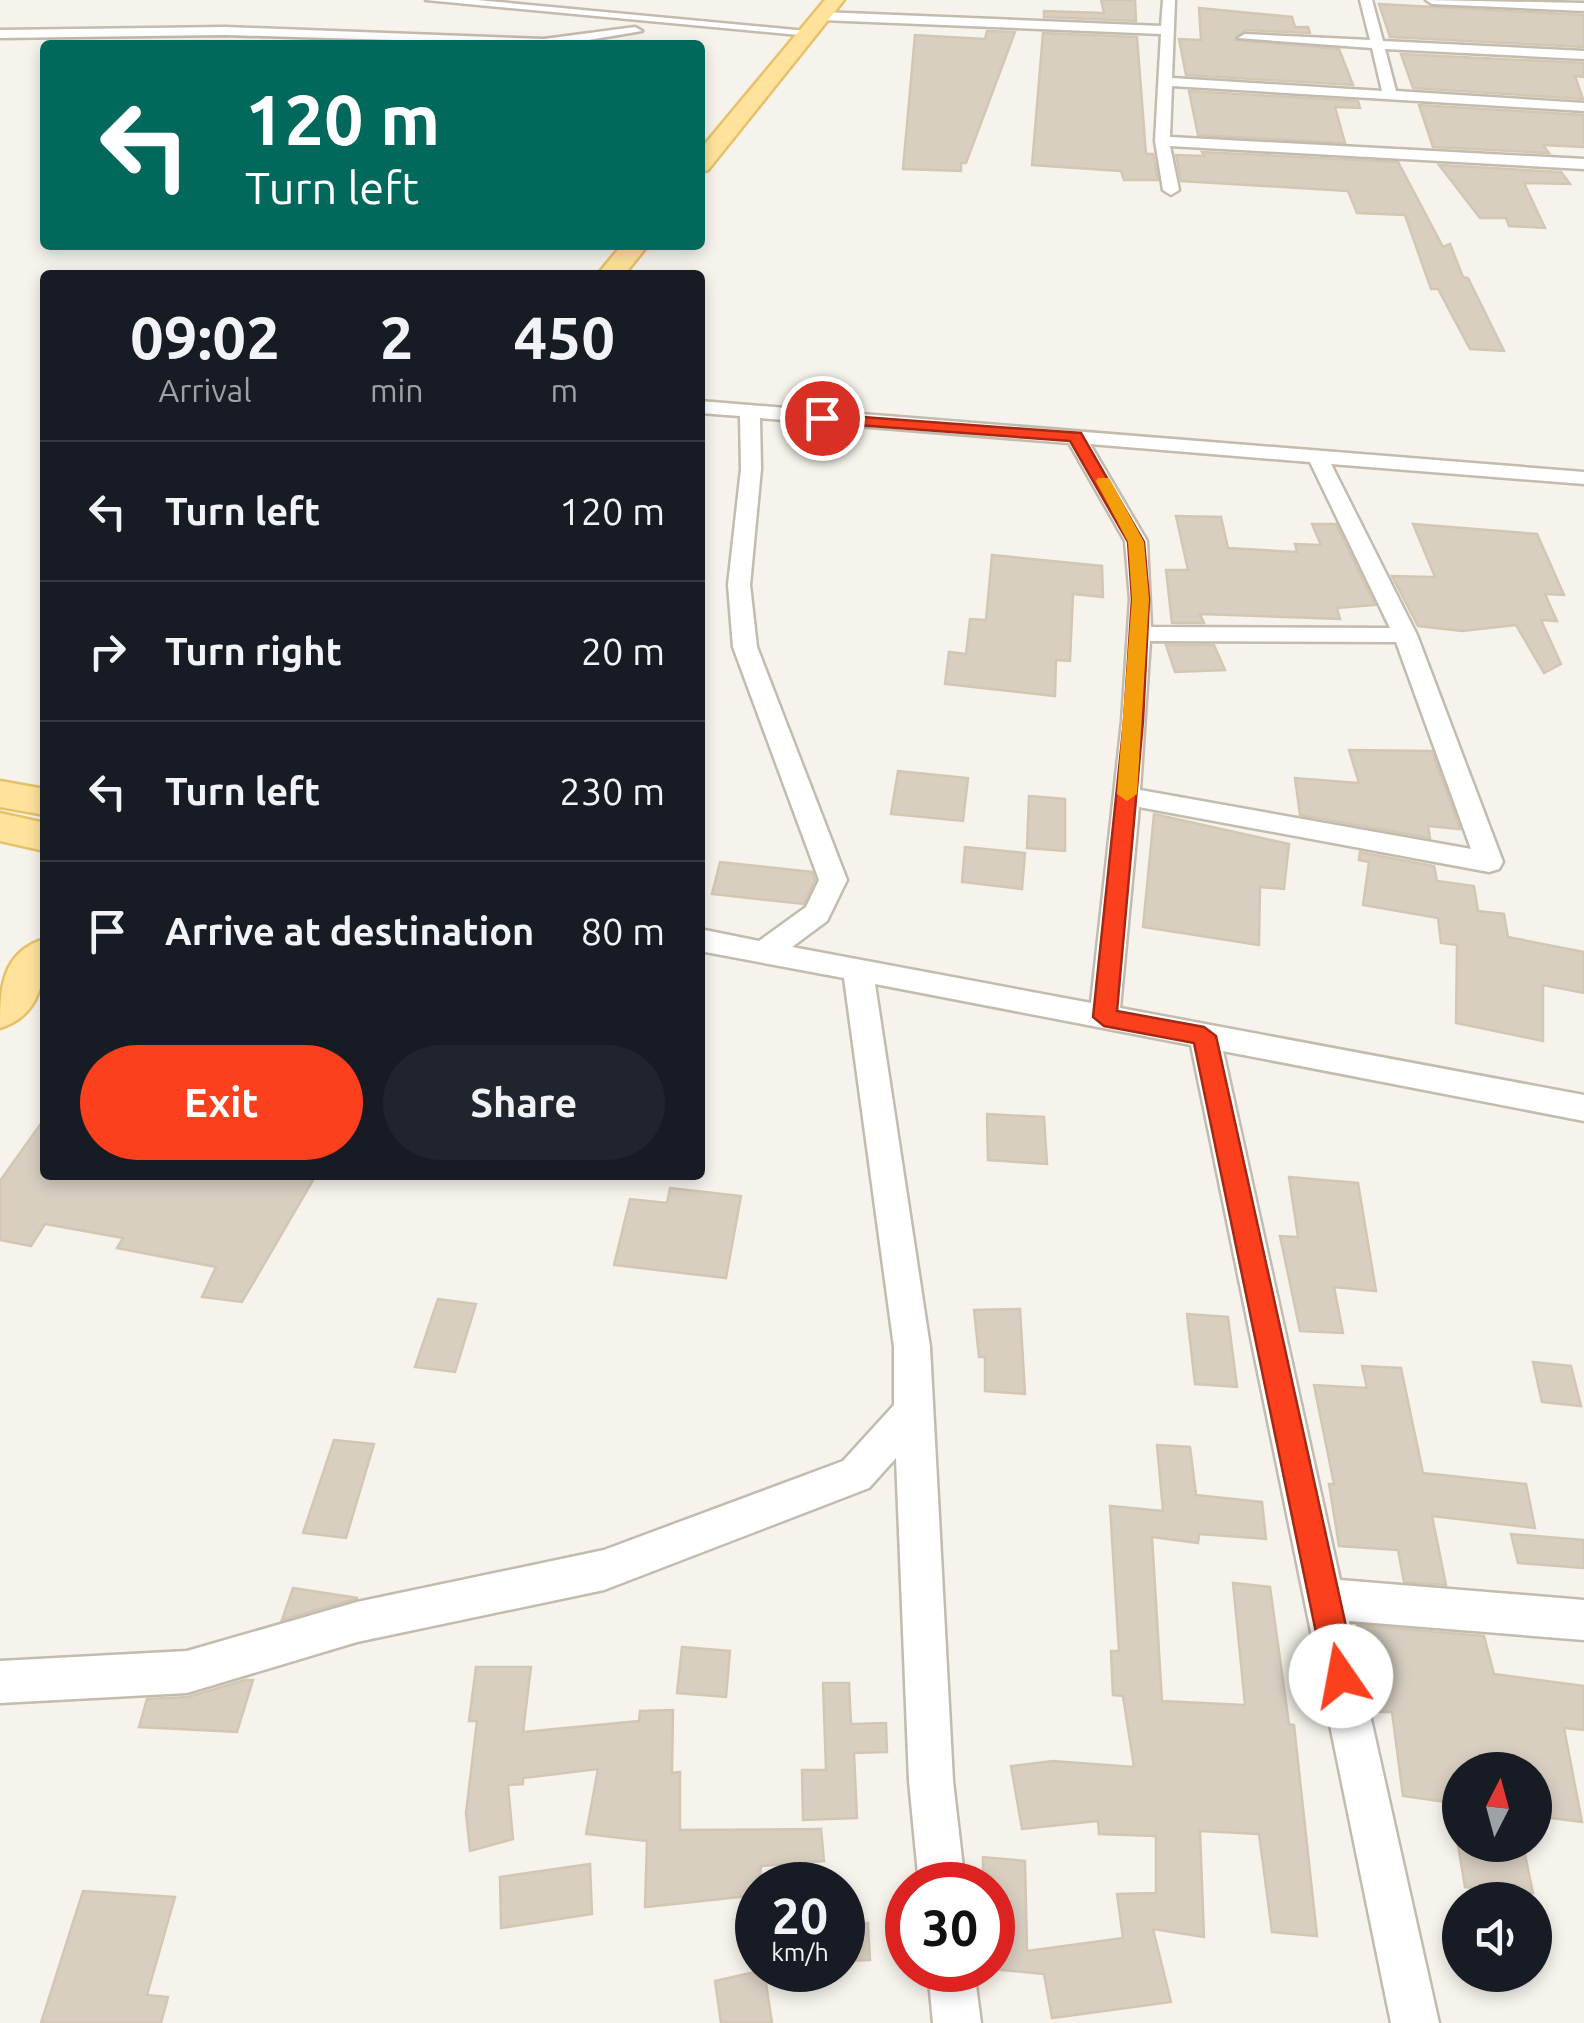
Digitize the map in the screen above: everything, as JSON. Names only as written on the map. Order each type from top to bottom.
[{"type":"main road","points":[[705,159],[822,16]]},
{"type":"main road","points":[[614,270],[630,250]]},
{"type":"main road","points":[[0,794],[40,801]]},
{"type":"main road","points":[[0,827],[40,836]]},
{"type":"main road","points":[[0,1011],[40,961]]},
{"type":"street","points":[[432,0],[638,24]]},
{"type":"street","points":[[638,24],[656,0]]},
{"type":"street","points":[[1170,0],[1162,141],[1171,190]]},
{"type":"street","points":[[1366,0],[1390,95]]},
{"type":"street","points":[[1432,0],[1584,7]]},
{"type":"street","points":[[559,40],[638,24],[822,16],[1093,20],[1169,30]]},
{"type":"street","points":[[0,34],[224,31],[464,40]]},
{"type":"street","points":[[1245,38],[1584,55]]},
{"type":"street","points":[[1167,82],[1584,107]]},
{"type":"street","points":[[1162,141],[1584,164]]},
{"type":"street","points":[[705,408],[1584,478]]},
{"type":"street","points":[[750,413],[751,470],[739,585],[745,646],[833,880],[817,914],[764,952]]},
{"type":"street","points":[[1076,436],[1136,542],[1141,599],[1104,1017]]},
{"type":"street","points":[[1126,796],[1490,862],[1406,636],[1316,454]]},
{"type":"street","points":[[1138,634],[1406,636]]},
{"type":"street","points":[[705,941],[1584,1108]]},
{"type":"street","points":[[858,970],[912,1348],[931,1781],[940,1862]]},
{"type":"street","points":[[1204,1036],[1415,2023]]},
{"type":"street","points":[[0,1682],[187,1672],[357,1622],[604,1570],[856,1475],[912,1411]]},
{"type":"street","points":[[1324,1598],[1584,1620]]},
{"type":"street","points":[[954,1992],[957,2023]]},
{"type":"building","points":[[1101,0],[1135,0],[1136,21],[1044,17],[1044,11],[1104,13]]},
{"type":"building","points":[[1379,4],[1584,15],[1584,47],[1390,37]]},
{"type":"building","points":[[1199,8],[1292,17],[1295,27],[1308,27],[1310,33],[1245,30],[1235,40],[1339,49],[1353,85],[1186,75],[1179,39],[1201,40]]},
{"type":"building","points":[[987,31],[1015,32],[966,163],[961,163],[961,171],[903,169],[915,35],[985,39]]},
{"type":"building","points":[[1043,33],[1137,37],[1146,154],[1153,154],[1158,180],[1124,180],[1121,171],[1032,165]]},
{"type":"building","points":[[1401,54],[1584,63],[1584,77],[1575,76],[1583,99],[1413,88]]},
{"type":"building","points":[[1189,91],[1358,101],[1360,108],[1335,107],[1345,143],[1198,135]]},
{"type":"building","points":[[1419,105],[1584,115],[1584,147],[1543,145],[1549,153],[1433,147]]},
{"type":"building","points":[[1202,152],[1398,162],[1443,247],[1450,244],[1463,277],[1468,278],[1504,351],[1470,349],[1438,289],[1431,289],[1405,215],[1357,213],[1348,191],[1181,181],[1176,155],[1204,156]]},
{"type":"building","points":[[1439,165],[1561,172],[1570,184],[1524,183],[1545,228],[1509,226],[1506,218],[1480,218]]},
{"type":"building","points":[[1176,516],[1221,517],[1228,548],[1297,552],[1295,544],[1321,545],[1312,524],[1336,524],[1375,605],[1337,608],[1340,619],[1200,614],[1204,623],[1172,623],[1166,570],[1188,570]]},
{"type":"building","points":[[1413,524],[1537,534],[1564,595],[1545,594],[1557,621],[1541,620],[1561,664],[1544,673],[1516,625],[1462,631],[1418,626],[1392,576],[1435,577]]},
{"type":"building","points":[[992,555],[1102,566],[1103,597],[1073,594],[1070,661],[1056,660],[1055,696],[945,684],[949,652],[966,654],[970,619],[986,620]]},
{"type":"building","points":[[1166,645],[1214,645],[1225,670],[1175,672]]},
{"type":"building","points":[[1349,750],[1432,751],[1460,829],[1428,826],[1430,838],[1300,815],[1295,778],[1359,783]]},
{"type":"building","points":[[898,771],[968,778],[963,821],[891,814]]},
{"type":"building","points":[[1029,796],[1065,799],[1065,851],[1027,848]]},
{"type":"building","points":[[1154,814],[1289,844],[1284,889],[1260,887],[1259,945],[1143,927]]},
{"type":"building","points":[[965,847],[1025,853],[1022,889],[962,882]]},
{"type":"building","points":[[1360,852],[1434,866],[1437,881],[1474,886],[1478,911],[1504,914],[1508,937],[1584,952],[1584,993],[1543,985],[1543,1041],[1456,1023],[1457,945],[1441,943],[1438,918],[1363,905],[1369,862],[1359,860]]},
{"type":"building","points":[[720,862],[812,872],[815,880],[804,904],[712,894]]},
{"type":"building","points":[[987,1114],[1044,1117],[1047,1164],[988,1160]]},
{"type":"building","points":[[40,1125],[40,1180],[313,1180],[242,1302],[202,1297],[216,1267],[117,1248],[123,1238],[45,1224],[31,1246],[0,1240],[0,1181]]},
{"type":"building","points":[[1289,1177],[1358,1183],[1376,1291],[1334,1287],[1343,1333],[1300,1331],[1280,1236],[1298,1237]]},
{"type":"building","points":[[670,1188],[741,1196],[726,1278],[614,1265],[630,1199],[667,1203]]},
{"type":"building","points":[[438,1299],[476,1304],[455,1372],[415,1367]]},
{"type":"building","points":[[1020,1309],[1025,1394],[985,1391],[985,1357],[979,1357],[974,1310]]},
{"type":"building","points":[[1187,1314],[1228,1317],[1237,1387],[1195,1384]]},
{"type":"building","points":[[1533,1362],[1571,1366],[1581,1406],[1542,1402]]},
{"type":"building","points":[[1362,1366],[1401,1368],[1423,1473],[1526,1484],[1535,1528],[1432,1516],[1446,1585],[1404,1582],[1398,1550],[1339,1546],[1329,1484],[1334,1484],[1314,1385],[1367,1388]]},
{"type":"building","points":[[334,1440],[374,1444],[346,1538],[303,1533]]},
{"type":"building","points":[[1157,1445],[1190,1447],[1196,1495],[1262,1502],[1266,1539],[1199,1534],[1198,1543],[1152,1537],[1162,1701],[1245,1705],[1233,1583],[1270,1587],[1289,1724],[1294,1725],[1317,1936],[1272,1932],[1259,1834],[1200,1831],[1204,1937],[1153,1929],[1171,2002],[1052,2018],[1044,1974],[1015,1971],[1015,1862],[983,1862],[983,1857],[1025,1861],[1027,1951],[1123,1938],[1117,1894],[1156,1893],[1156,1836],[1099,1834],[1098,1821],[1022,1829],[1011,1766],[1053,1761],[1134,1767],[1123,1696],[1113,1695],[1111,1651],[1119,1651],[1110,1506],[1163,1511]]},
{"type":"building","points":[[1511,1534],[1584,1540],[1584,1568],[1518,1563]]},
{"type":"building","points":[[293,1588],[358,1598],[282,1620]]},
{"type":"building","points":[[1357,1625],[1484,1636],[1494,1674],[1584,1686],[1584,1730],[1564,1728],[1582,1822],[1552,1818],[1552,1752],[1442,1752],[1442,1801],[1403,1796],[1392,1712],[1379,1712],[1366,1644],[1359,1643]]},
{"type":"building","points":[[682,1647],[730,1651],[726,1697],[677,1693]]},
{"type":"building","points":[[476,1667],[531,1667],[523,1732],[639,1721],[640,1711],[673,1710],[672,1773],[680,1772],[680,1830],[821,1829],[824,1861],[735,1862],[735,1897],[645,1907],[647,1841],[586,1834],[598,1769],[523,1778],[523,1784],[508,1785],[513,1839],[470,1851],[466,1813],[477,1721],[469,1721]]},
{"type":"building","points":[[253,1680],[237,1732],[139,1727],[147,1699],[188,1697]]},
{"type":"building","points":[[823,1683],[849,1683],[851,1724],[886,1723],[887,1752],[854,1753],[857,1818],[803,1820],[802,1770],[826,1770]]},
{"type":"building","points":[[1461,1862],[1527,1862],[1531,1882],[1464,1882]]},
{"type":"building","points":[[590,1864],[592,1914],[501,1928],[500,1877]]},
{"type":"building","points":[[83,1891],[175,1897],[147,1995],[168,1997],[161,2023],[41,2023]]},
{"type":"building","points":[[868,1923],[870,1960],[865,1960]]},
{"type":"building","points":[[735,1977],[735,1992],[767,1992],[772,2023],[721,2023],[715,1981]]},
{"type":"slow traffic","points":[[1104,481],[1136,542],[1141,599],[1127,794]]},
{"type":"route","points":[[822,418],[1076,436],[1136,542],[1141,599],[1134,721],[1104,1017],[1204,1036],[1274,1379],[1341,1676]]}]
